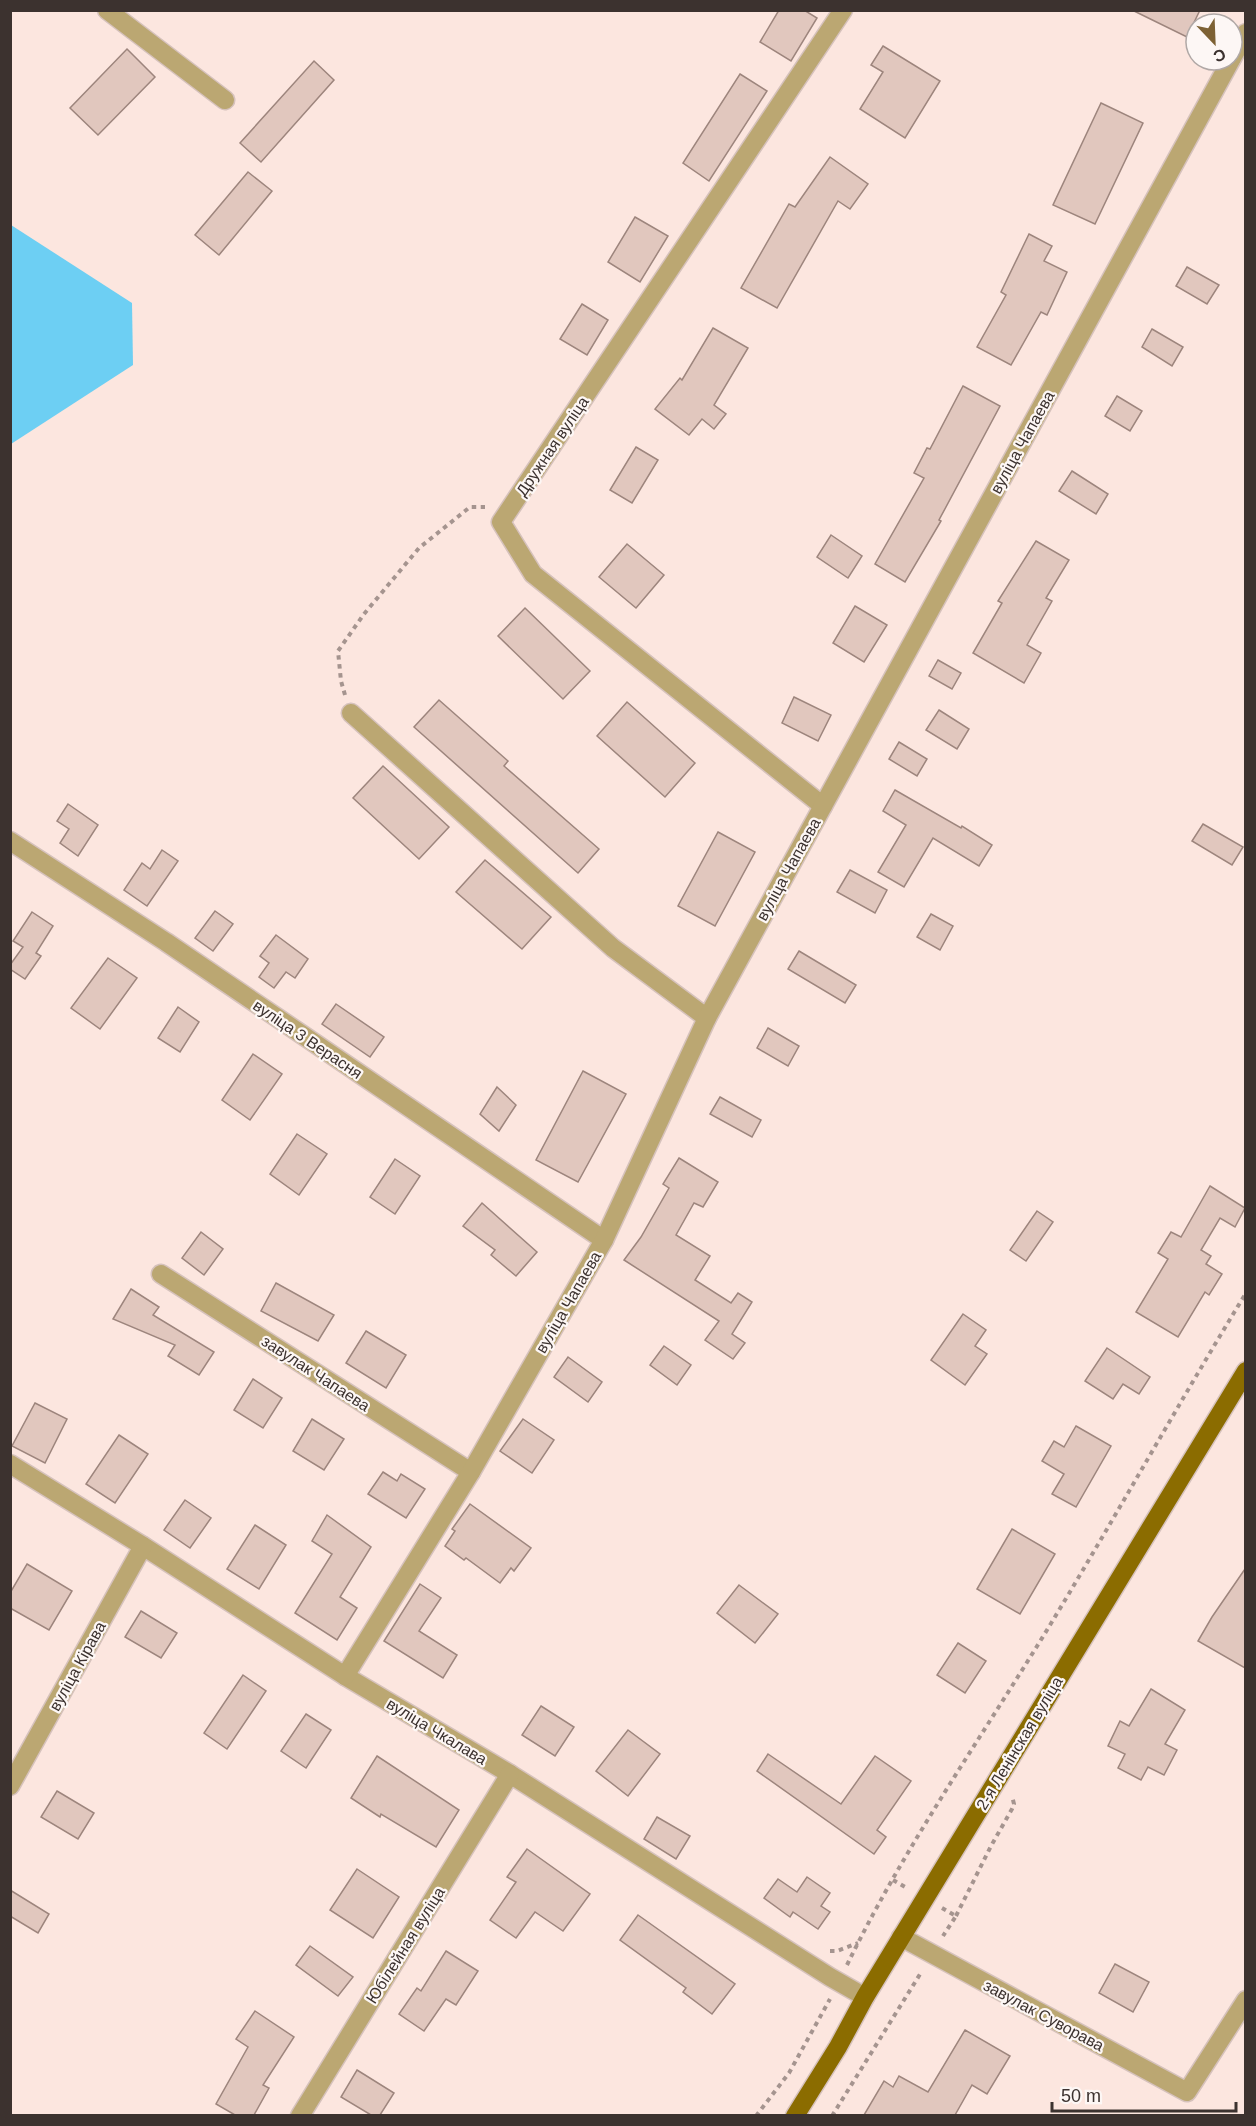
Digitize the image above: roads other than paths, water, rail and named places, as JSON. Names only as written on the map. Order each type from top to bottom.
[{"type":"main road","name":"2-я Ленінская вуліца","points":[[795,2115],[1245,1371]]},
{"type":"street","points":[[107,10],[225,100]]},
{"type":"street","name":"Дружная вуліца","points":[[823,806],[533,574],[501,522],[843,10]]},
{"type":"street","name":"вуліца Чапаева","points":[[345,1676],[471,1472],[604,1240],[707,1018],[1224,72]]},
{"type":"street","points":[[351,713],[613,948],[707,1018]]},
{"type":"street","name":"вуліца 3 Верасня","points":[[10,841],[166,942],[604,1240]]},
{"type":"street","name":"завулак Чапаева","points":[[161,1274],[471,1472]]},
{"type":"street","name":"вуліца Чкалава","points":[[10,1464],[143,1546],[345,1676],[510,1774],[865,1997]]},
{"type":"street","name":"вуліца Кірава","points":[[10,1786],[143,1546]]},
{"type":"street","name":"Юбілейная вуліца","points":[[300,2115],[510,1774]]},
{"type":"street","name":"завулак Суворава","points":[[901,1937],[1187,2092],[1245,2000]]},
{"type":"water","points":[[11,225],[132,303],[133,365],[11,444]]}]
